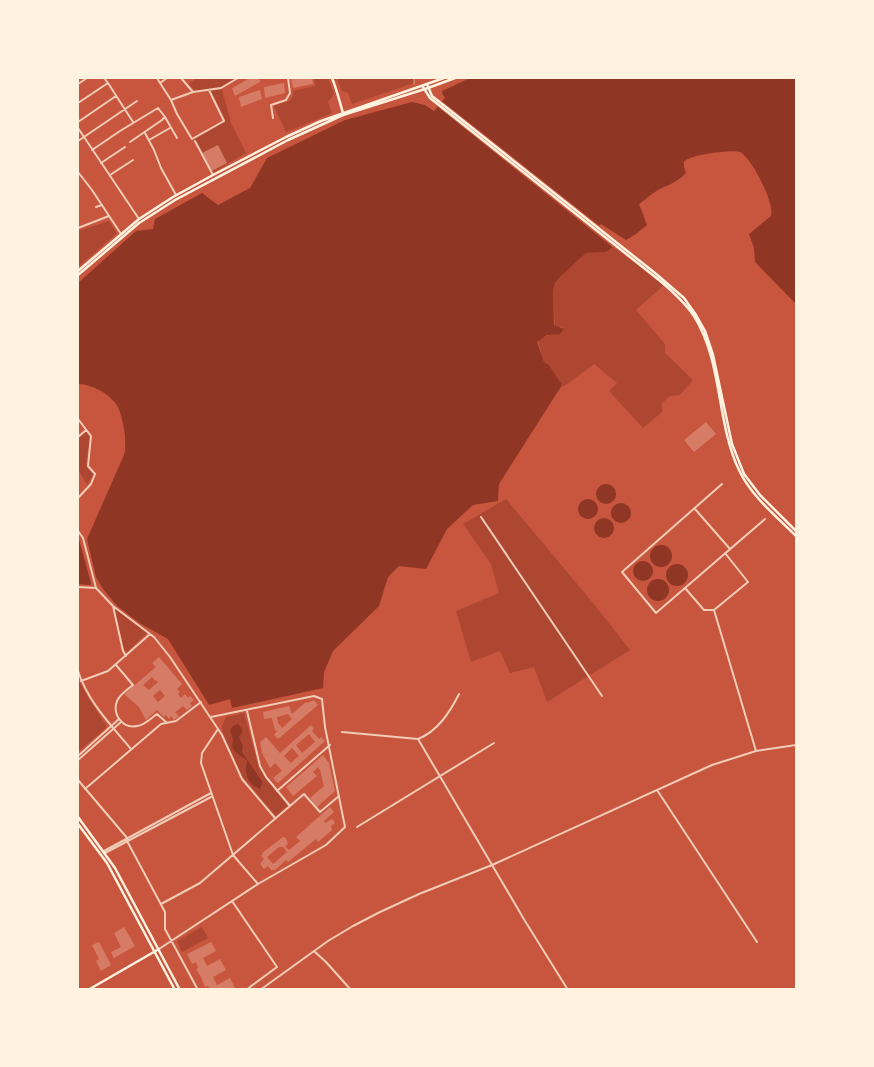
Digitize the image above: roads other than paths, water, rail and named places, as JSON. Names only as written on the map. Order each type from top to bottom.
[{"type":"main road","points":[[332,78],[339,95],[338,100],[343,114]]},
{"type":"main road","points":[[425,87],[444,78]]},
{"type":"main road","points":[[78,271],[139,219],[176,195],[286,137],[343,114],[455,78]]},
{"type":"main road","points":[[425,87],[427,95],[678,292],[700,320],[712,349],[730,434],[740,465],[755,490],[796,531]]},
{"type":"main road","points":[[78,275],[139,223],[175,200],[288,140],[343,114]]},
{"type":"main road","points":[[639,262],[676,294],[694,317],[709,350],[727,435],[737,466],[753,491],[796,536]]},
{"type":"main road","points":[[78,817],[104,852],[180,990]]},
{"type":"main road","points":[[78,824],[107,863],[175,990]]},
{"type":"main road","points":[[88,990],[159,949]]},
{"type":"street","points":[[78,84],[88,78]]},
{"type":"street","points":[[104,78],[133,122]]},
{"type":"street","points":[[157,78],[192,139],[224,121],[209,90]]},
{"type":"street","points":[[160,83],[167,78]]},
{"type":"street","points":[[181,78],[193,92]]},
{"type":"street","points":[[171,100],[193,92],[221,88],[238,78]]},
{"type":"street","points":[[273,118],[270,105],[286,100],[290,93],[288,78]]},
{"type":"street","points":[[78,103],[108,83]]},
{"type":"street","points":[[78,122],[116,96]]},
{"type":"street","points":[[78,141],[137,101]]},
{"type":"street","points":[[92,150],[133,122],[158,108],[177,138]]},
{"type":"street","points":[[130,142],[165,117]]},
{"type":"street","points":[[78,128],[139,219]]},
{"type":"street","points":[[149,140],[170,128]]},
{"type":"street","points":[[145,133],[176,195]]},
{"type":"street","points":[[195,141],[213,175]]},
{"type":"street","points":[[100,163],[125,147]]},
{"type":"street","points":[[109,176],[133,160]]},
{"type":"street","points":[[78,172],[121,234]]},
{"type":"street","points":[[96,207],[102,205]]},
{"type":"street","points":[[78,228],[109,216]]},
{"type":"street","points":[[78,419],[92,437],[88,466],[95,474],[91,484],[78,498]]},
{"type":"street","points":[[78,437],[86,430]]},
{"type":"street","points":[[722,484],[622,572],[656,612],[765,519]]},
{"type":"street","points":[[695,509],[730,549]]},
{"type":"street","points":[[481,517],[602,696]]},
{"type":"street","points":[[78,532],[83,538],[96,588],[113,606],[150,634],[170,657],[211,717],[242,779],[275,818]]},
{"type":"street","points":[[685,588],[704,610],[714,610],[748,582],[725,553]]},
{"type":"street","points":[[78,587],[96,588]]},
{"type":"street","points":[[113,606],[123,651],[126,656]]},
{"type":"street","points":[[714,610],[756,751]]},
{"type":"street","points":[[81,681],[105,673],[150,634]]},
{"type":"street","points":[[116,665],[133,685],[122,694],[117,702],[116,710],[120,721],[129,726],[138,726],[157,714],[166,722]]},
{"type":"street","points":[[78,671],[81,681],[96,706],[131,749]]},
{"type":"street","points":[[342,732],[418,739],[428,734],[443,720],[459,694]]},
{"type":"street","points":[[159,949],[258,884],[326,844],[345,827],[326,727],[323,701],[316,696],[211,717]]},
{"type":"street","points":[[85,789],[161,724],[178,720],[201,702]]},
{"type":"street","points":[[246,711],[260,766],[290,806]]},
{"type":"street","points":[[78,756],[120,721]]},
{"type":"street","points":[[78,760],[112,727]]},
{"type":"street","points":[[218,729],[203,751],[201,758],[233,855],[258,884]]},
{"type":"street","points":[[418,739],[568,990]]},
{"type":"street","points":[[357,828],[494,743]]},
{"type":"street","points":[[277,790],[330,745]]},
{"type":"street","points":[[260,990],[353,926],[380,912],[492,865],[712,765],[756,751],[796,745]]},
{"type":"street","points":[[78,780],[128,840],[165,912],[165,929],[198,990]]},
{"type":"street","points":[[657,790],[757,942]]},
{"type":"street","points":[[161,904],[197,885],[304,794],[320,812],[340,795]]},
{"type":"street","points":[[104,852],[212,795]]},
{"type":"street","points":[[232,901],[277,966],[276,969],[246,990]]},
{"type":"street","points":[[314,952],[326,962],[351,990]]}]
